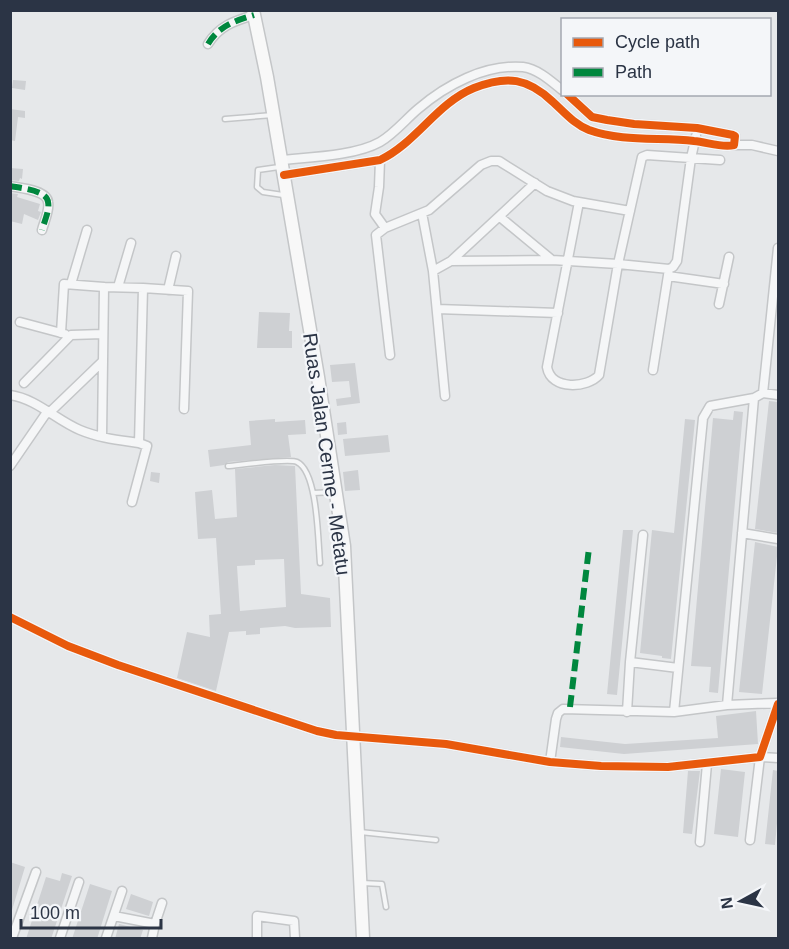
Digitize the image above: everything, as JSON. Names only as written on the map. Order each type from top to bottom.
[{"type":"main road","name":"Ruas Jalan Cerme - Metatu","points":[[254,13],[287,195],[344,546],[363,939]]},
{"type":"street","points":[[208,44],[223,26],[254,13]]},
{"type":"street","points":[[518,80],[524,67]]},
{"type":"street","points":[[282,167],[358,150],[380,142],[431,98],[453,84],[474,75],[500,69],[524,67],[546,76],[561,89]]},
{"type":"street","points":[[282,167],[380,160],[393,154],[455,99],[474,88],[518,80],[530,85],[552,101],[574,122],[589,130],[620,136],[752,145],[778,151]]},
{"type":"street","points":[[569,96],[592,117],[634,124],[698,128],[733,135],[735,136],[734,145]]},
{"type":"street","points":[[431,98],[441,111]]},
{"type":"street","points":[[414,112],[424,125]]},
{"type":"street","points":[[653,370],[669,272],[677,261],[691,158],[698,128]]},
{"type":"street","points":[[579,202],[547,367],[548,373],[556,383],[561,385],[597,378],[618,264],[642,157],[647,155],[720,160]]},
{"type":"street","points":[[380,160],[375,214],[385,228]]},
{"type":"street","points":[[390,355],[376,235],[385,228],[395,226],[429,210],[481,165],[491,161],[505,163],[547,190],[579,202],[630,211]]},
{"type":"street","points":[[433,271],[451,261],[535,183]]},
{"type":"street","points":[[10,186],[25,188],[49,200],[42,230]]},
{"type":"street","points":[[422,213],[433,271],[445,396]]},
{"type":"street","points":[[500,217],[552,260]]},
{"type":"street","points":[[71,284],[87,230]]},
{"type":"street","points":[[118,287],[130,243]]},
{"type":"street","points":[[763,393],[778,248]]},
{"type":"street","points":[[168,290],[176,256]]},
{"type":"street","points":[[719,304],[729,257]]},
{"type":"street","points":[[451,261],[552,260],[618,264],[723,284]]},
{"type":"street","points":[[62,333],[64,284],[188,291],[184,409]]},
{"type":"street","points":[[102,437],[104,286]]},
{"type":"street","points":[[139,443],[143,288]]},
{"type":"street","points":[[437,309],[558,313]]},
{"type":"street","points":[[20,322],[71,335],[104,334]]},
{"type":"street","points":[[24,383],[71,335]]},
{"type":"street","points":[[10,466],[47,413],[103,361]]},
{"type":"street","points":[[674,712],[703,418],[710,406],[754,398],[763,393],[778,395]]},
{"type":"street","points":[[10,395],[27,398],[47,413],[80,430],[147,446],[132,502]]},
{"type":"street","points":[[727,705],[754,398]]},
{"type":"street","points":[[742,533],[778,539]]},
{"type":"street","points":[[627,712],[643,535]]},
{"type":"street","points":[[10,617],[68,646],[118,665],[317,731],[353,737],[446,744],[550,762],[601,766],[646,767],[707,764],[760,757],[778,758]]},
{"type":"street","points":[[630,662],[678,668]]},
{"type":"street","points":[[550,762],[556,719],[562,709],[570,707],[627,712],[674,712],[727,705],[778,704],[760,757],[750,840]]},
{"type":"street","points":[[700,842],[707,764]]},
{"type":"street","points":[[12,939],[36,873]]},
{"type":"street","points":[[60,939],[80,882]]},
{"type":"street","points":[[106,939],[122,891]]},
{"type":"street","points":[[152,939],[162,903]]},
{"type":"street","points":[[114,916],[155,924]]},
{"type":"street","points":[[257,939],[257,916],[294,921],[295,939]]},
{"type":"lane","points":[[225,119],[273,115]]},
{"type":"lane","points":[[282,167],[258,170],[257,187],[263,192],[287,195]]},
{"type":"lane","points":[[228,466],[298,462],[307,473],[313,492],[320,563]]},
{"type":"lane","points":[[313,492],[335,492]]},
{"type":"lane","points":[[359,832],[436,840]]},
{"type":"lane","points":[[361,883],[382,884],[386,907]]},
{"type":"building","points":[[13,80],[26,81],[25,90],[12,88]]},
{"type":"building","points":[[10,109],[25,111],[25,118],[18,117],[15,141],[10,140]]},
{"type":"building","points":[[10,168],[23,169],[22,179],[10,180]]},
{"type":"building","points":[[10,193],[18,194],[17,197],[40,204],[38,211],[41,212],[38,220],[24,214],[22,224],[10,221]]},
{"type":"building","points":[[259,312],[290,313],[289,331],[292,331],[292,348],[257,348]]},
{"type":"building","points":[[355,363],[360,403],[337,406],[336,399],[351,397],[349,381],[332,382],[330,365]]},
{"type":"building","points":[[769,401],[778,402],[778,533],[755,529]]},
{"type":"building","points":[[734,411],[743,412],[718,693],[709,692],[711,667],[691,666],[713,418],[733,420]]},
{"type":"building","points":[[275,419],[275,422],[305,420],[306,434],[288,435],[291,457],[228,462],[224,465],[210,467],[208,450],[251,445],[249,421]]},
{"type":"building","points":[[685,419],[695,420],[671,659],[640,653],[652,530],[674,533]]},
{"type":"building","points":[[346,422],[347,434],[338,435],[337,423]]},
{"type":"building","points":[[388,435],[390,452],[345,456],[343,439]]},
{"type":"building","points":[[275,465],[295,466],[301,594],[330,598],[331,627],[260,628],[260,634],[246,635],[246,631],[229,632],[216,691],[177,678],[187,632],[210,637],[209,615],[221,614],[216,538],[198,539],[195,492],[212,490],[215,519],[237,517],[235,469]],"holes":[[[284,559],[286,607],[240,611],[237,566],[255,565],[255,560]]]},
{"type":"building","points":[[358,470],[360,490],[345,491],[343,472]]},
{"type":"building","points":[[151,472],[160,473],[159,483],[150,481]]},
{"type":"building","points":[[623,530],[633,530],[617,695],[607,694]]},
{"type":"building","points":[[755,542],[778,547],[762,694],[739,692]]},
{"type":"building","points":[[756,711],[758,744],[624,754],[560,747],[561,737],[625,744],[718,738],[716,716]]},
{"type":"building","points":[[721,769],[745,772],[738,837],[714,834]]},
{"type":"building","points":[[773,770],[778,771],[775,845],[765,844]]},
{"type":"building","points":[[688,771],[700,771],[692,834],[683,833]]},
{"type":"building","points":[[10,862],[25,867],[12,910],[10,910]]},
{"type":"building","points":[[62,873],[72,876],[51,939],[26,939],[46,877],[60,881]]},
{"type":"building","points":[[90,884],[112,891],[97,939],[72,939]]},
{"type":"building","points":[[131,894],[153,902],[149,916],[126,909]]},
{"type":"building","points":[[119,924],[143,930],[140,939],[115,939]]},
{"type":"marked path","points":[[208,44],[228,25],[254,15]]},
{"type":"marked path","points":[[10,186],[32,190],[46,198],[48,209],[42,230]]},
{"type":"marked path","points":[[570,707],[589,548]]},
{"type":"cycle path","points":[[284,175],[380,160],[405,144],[437,113],[461,95],[486,84],[507,80],[535,88],[579,125],[602,134],[628,138],[734,145],[735,136],[733,135],[697,128],[634,124],[592,117],[569,96]]},
{"type":"cycle path","points":[[10,617],[68,646],[118,665],[317,731],[336,735],[446,744],[550,762],[601,766],[668,767],[760,757],[778,704]]}]
